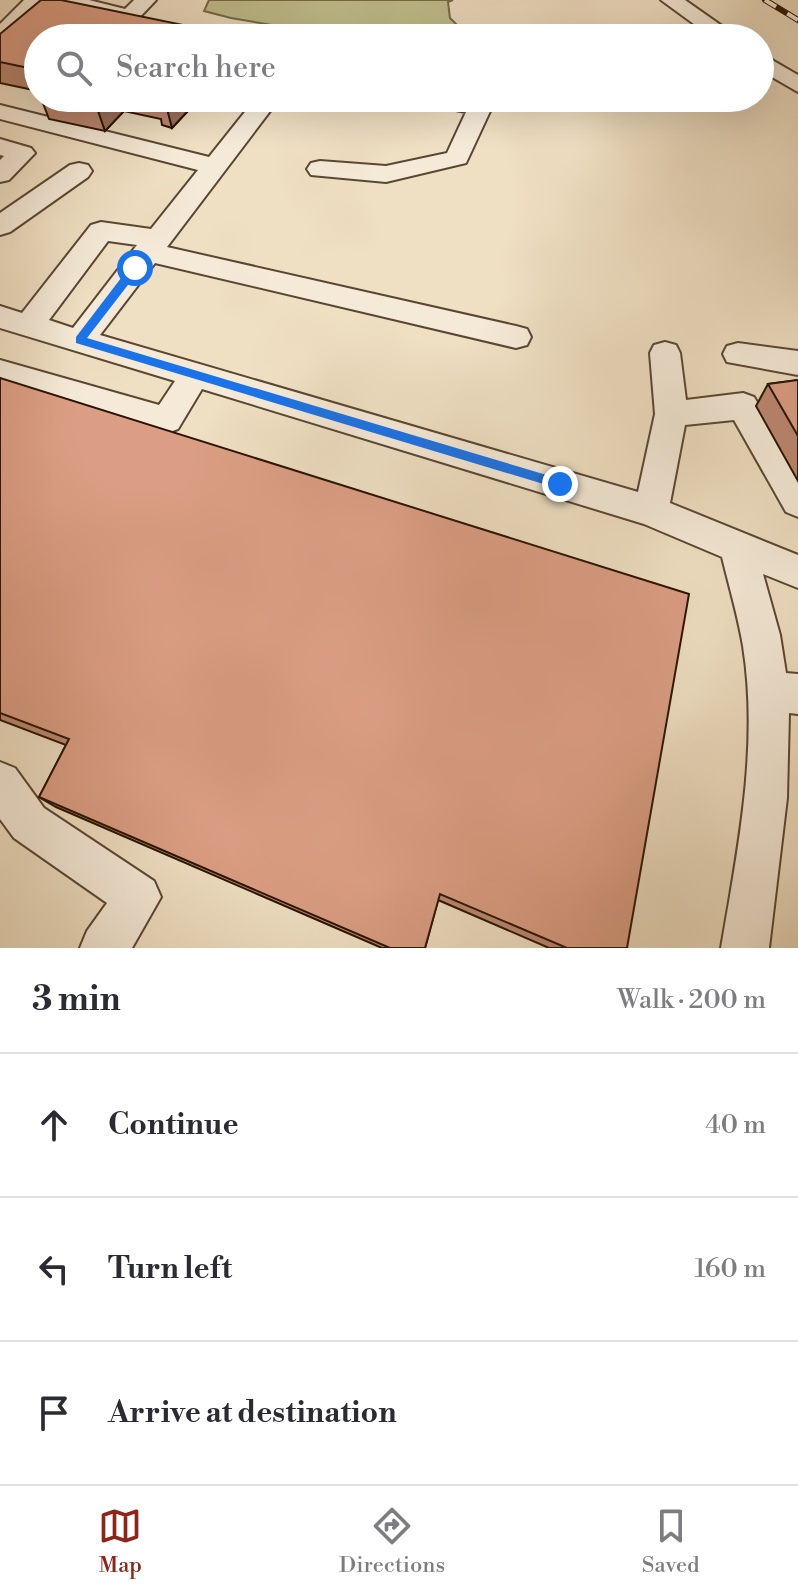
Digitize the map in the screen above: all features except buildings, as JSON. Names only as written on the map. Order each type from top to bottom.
[{"type":"lane","points":[[0,36],[36,0]]},
{"type":"lane","points":[[62,0],[158,22]]},
{"type":"lane","points":[[130,16],[146,0]]},
{"type":"lane","points":[[671,0],[707,24]]},
{"type":"lane","points":[[774,69],[798,85]]},
{"type":"lane","points":[[0,112],[214,166]]},
{"type":"lane","points":[[80,340],[257,112]]},
{"type":"lane","points":[[320,169],[386,174],[457,158],[478,112]]},
{"type":"lane","points":[[0,147],[22,153],[0,174]]},
{"type":"lane","points":[[0,226],[79,171]]},
{"type":"lane","points":[[516,337],[101,231],[14,321],[651,511],[798,572]]},
{"type":"lane","points":[[651,511],[671,414],[665,353]]},
{"type":"lane","points":[[738,354],[789,376]]},
{"type":"lane","points":[[0,372],[167,420],[195,375]]},
{"type":"lane","points":[[789,376],[741,394],[743,406],[798,502]]},
{"type":"lane","points":[[671,414],[743,406]]},
{"type":"lane","points":[[737,546],[763,648],[782,692],[769,743],[761,845],[745,948]]},
{"type":"lane","points":[[0,783],[29,823],[138,897],[104,948]]},
{"type":"shaded area","points":[[209,0],[453,0],[448,2],[450,18],[456,24],[266,24],[204,11]]},
{"type":"railway","points":[[765,0],[798,20]]},
{"type":"route","points":[[135,268],[80,340],[560,484]]}]
